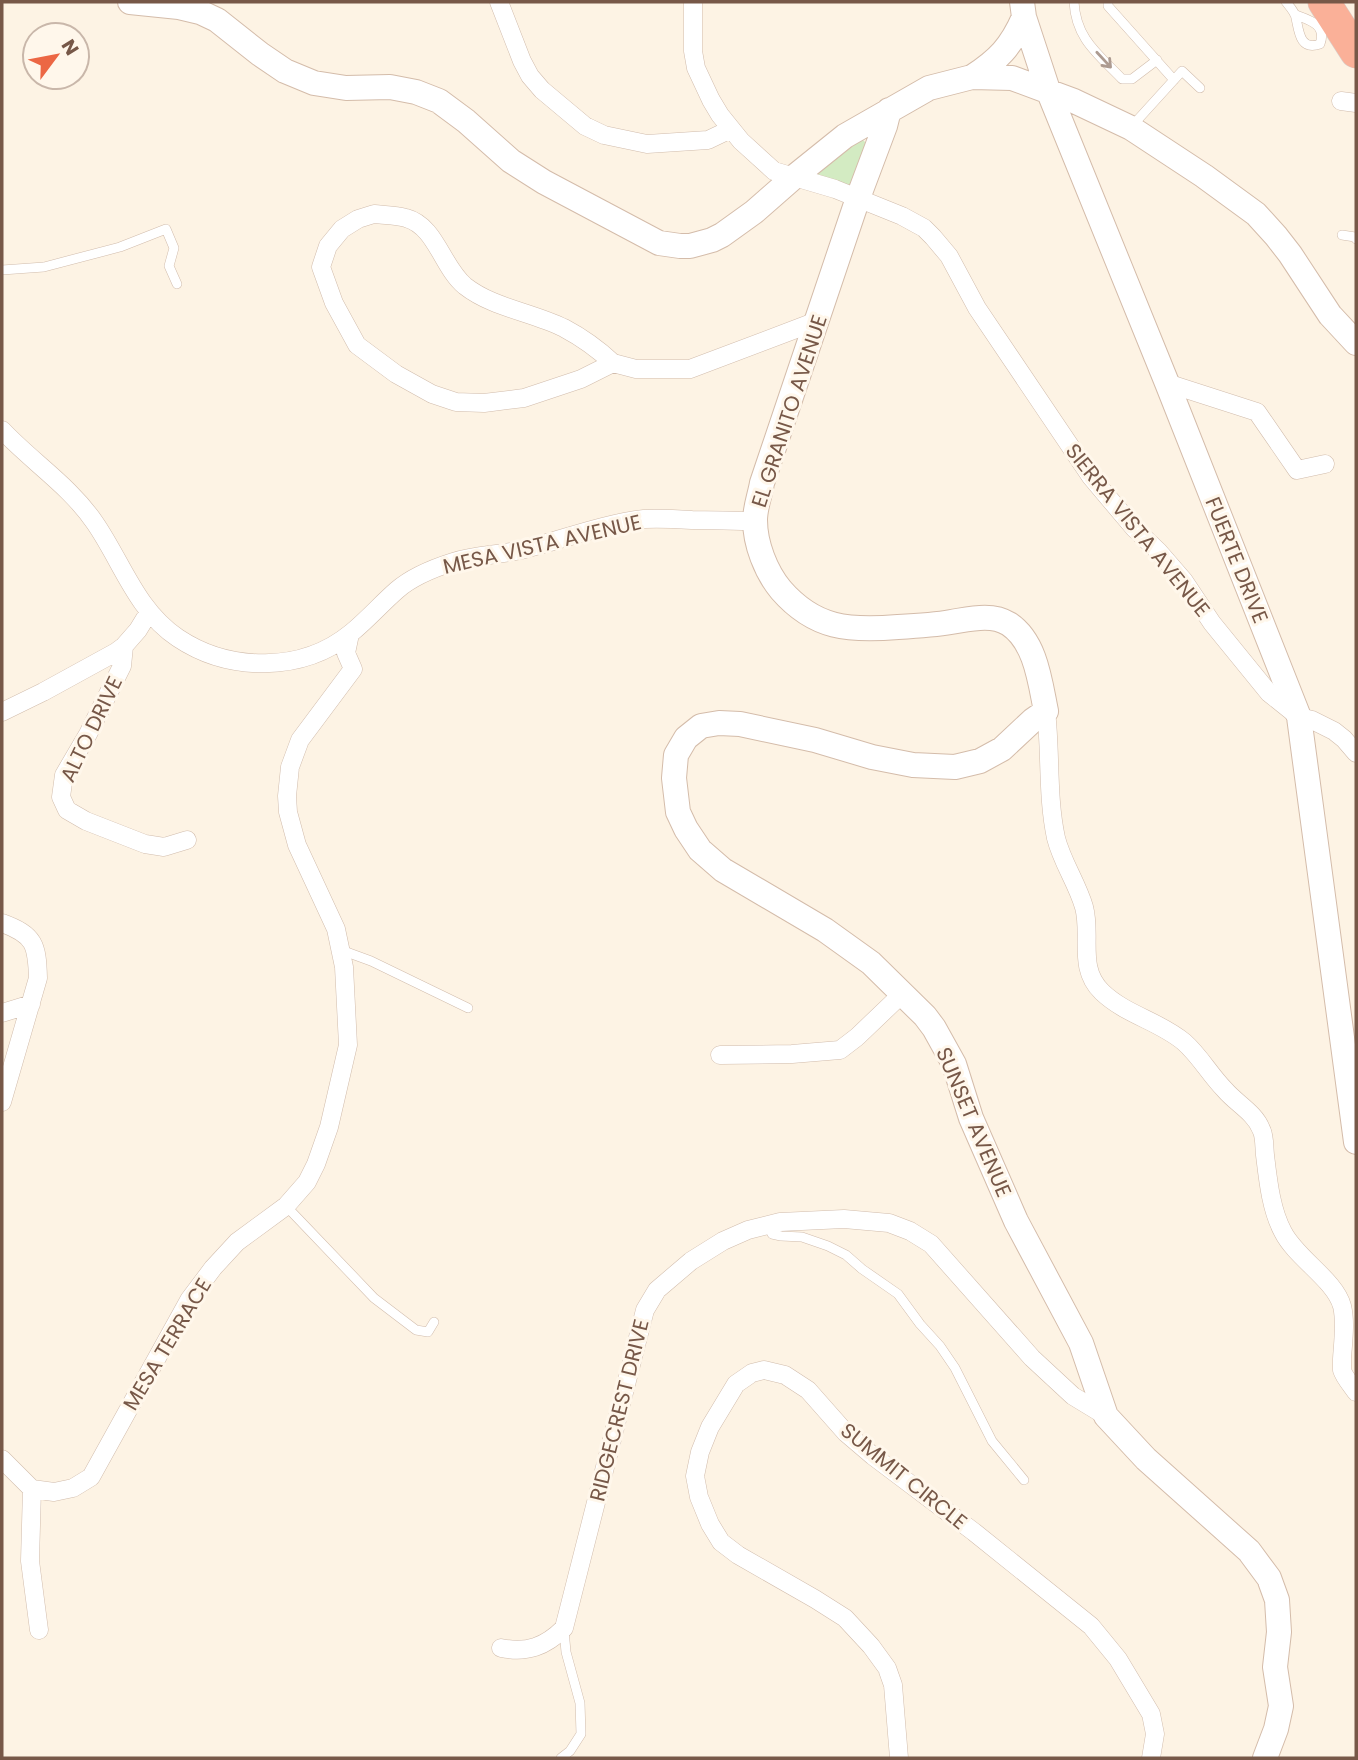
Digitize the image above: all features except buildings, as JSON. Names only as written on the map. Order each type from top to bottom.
[{"type":"highway","points":[[1324,2],[1356,52]]},
{"type":"main road","points":[[130,2],[200,12],[217,20],[285,71],[314,83],[346,88],[390,87],[416,92],[439,101],[511,161],[544,182],[659,243],[680,246],[712,240],[754,212],[845,136],[929,88],[972,78],[1012,78],[1048,90],[1131,128],[1256,214],[1290,254],[1330,315],[1356,343]]},
{"type":"main road","points":[[972,78],[1006,51],[1017,32],[1023,10]]},
{"type":"main road","name":"FUERTE DRIVE","points":[[1023,10],[1048,90],[1299,717],[1356,1142]]},
{"type":"main road","name":"EL GRANITO AVENUE","points":[[889,110],[762,483],[755,521],[760,549],[778,586],[800,608],[828,623],[868,630],[941,624],[982,617],[1007,623],[1025,641],[1033,657],[1046,711]]},
{"type":"main road","name":"SUNSET AVENUE","points":[[1046,711],[1002,749],[980,761],[955,767],[913,765],[872,757],[815,740],[740,724],[701,726],[686,738],[676,755],[674,778],[678,812],[700,850],[723,870],[825,930],[871,963],[934,1028],[954,1064],[971,1118],[1016,1221],[1081,1343],[1106,1416],[1146,1459],[1249,1551],[1269,1578],[1277,1600],[1279,1632],[1275,1667],[1281,1706],[1266,1758]]},
{"type":"street","points":[[499,2],[530,76],[542,90],[584,125],[604,135],[647,144],[708,140],[731,130]]},
{"type":"street","name":"SIERRA VISTA AVENUE","points":[[693,2],[693,51],[696,68],[711,100],[731,130],[774,171],[835,188],[913,222],[933,237],[942,246],[977,308],[1091,477],[1184,582],[1212,623],[1269,693],[1299,717],[1334,731],[1356,753]]},
{"type":"street","points":[[613,363],[581,379],[524,398],[484,403],[456,402],[432,394],[396,374],[357,345],[334,303],[321,267],[323,257],[334,237],[358,219],[374,214],[406,218],[418,223],[435,241],[448,267],[463,284],[481,297],[565,328],[613,363],[636,369],[690,369],[817,321]]},
{"type":"street","points":[[1167,383],[1257,412],[1297,470],[1325,464]]},
{"type":"street","name":"MESA VISTA AVENUE","points":[[2,430],[44,467],[95,522],[149,612],[165,628],[190,646],[220,658],[250,663],[277,663],[307,657],[337,643],[399,588],[416,577],[454,561],[515,551],[643,520],[666,518],[755,521]]},
{"type":"street","name":"ALTO DRIVE","points":[[2,712],[116,652],[138,630],[149,612]]},
{"type":"street","name":"MESA TERRACE","points":[[32,1489],[54,1492],[72,1488],[91,1477],[189,1300],[237,1242],[286,1206],[307,1182],[316,1164],[329,1127],[348,1045],[344,967],[336,929],[297,845],[288,813],[287,796],[290,767],[300,740],[353,668],[346,653],[350,634]]},
{"type":"street","name":"ALTO DRIVE","points":[[124,646],[122,666],[64,775],[61,797],[67,810],[86,821],[145,844],[164,846],[187,840]]},
{"type":"street","name":"EL GRANITO AVENUE","points":[[1046,711],[1053,823],[1059,850],[1083,905],[1087,924],[1086,961],[1091,977],[1112,1000],[1183,1041],[1262,1130],[1269,1182],[1280,1228],[1288,1242],[1336,1292],[1342,1303],[1342,1371],[1356,1392]]},
{"type":"street","points":[[2,923],[19,929],[34,944],[38,978],[2,1102]]},
{"type":"street","points":[[720,1055],[840,1050],[903,993]]},
{"type":"street","points":[[2,1013],[31,1004]]},
{"type":"street","name":"RIDGECREST DRIVE","points":[[564,1628],[645,1310],[657,1290],[691,1261],[723,1241],[748,1230],[780,1222],[844,1219],[889,1223],[910,1231],[931,1244],[1032,1358],[1073,1396],[1106,1416]]},
{"type":"street","name":"SUMMIT CIRCLE","points":[[899,1758],[893,1685],[887,1668],[871,1646],[845,1618],[738,1555],[721,1542],[699,1497],[695,1476],[700,1452],[710,1427],[736,1384],[752,1373],[764,1370],[785,1375],[808,1390],[846,1433],[873,1456],[974,1532],[1091,1626],[1118,1659],[1151,1714],[1155,1734],[1152,1758]]},
{"type":"street","points":[[2,1459],[32,1489],[30,1561],[39,1630]]},
{"type":"street","points":[[501,1648],[531,1649],[553,1639],[564,1628]]},
{"type":"lane","points":[[1074,2],[1077,23],[1083,37],[1122,79],[1132,79],[1157,60]]},
{"type":"lane","points":[[1108,2],[1108,6],[1174,80]]},
{"type":"lane","points":[[1286,2],[1296,15]]},
{"type":"lane","points":[[1131,128],[1182,71],[1200,88]]},
{"type":"lane","points":[[2,270],[44,267],[120,247],[166,229],[174,248],[169,267],[177,284]]},
{"type":"lane","points":[[1342,235],[1356,239]]},
{"type":"lane","points":[[341,950],[371,961],[468,1009]]},
{"type":"lane","points":[[286,1206],[374,1298],[416,1330],[428,1332],[435,1322]]},
{"type":"lane","points":[[768,1225],[772,1234],[802,1237],[846,1255],[898,1294],[955,1368],[992,1441],[1024,1480]]},
{"type":"lane","points":[[561,1758],[570,1751],[581,1734],[580,1703],[566,1652],[564,1628]]},
{"type":"green space","points":[[862,139],[866,143],[850,192],[810,179]]}]
